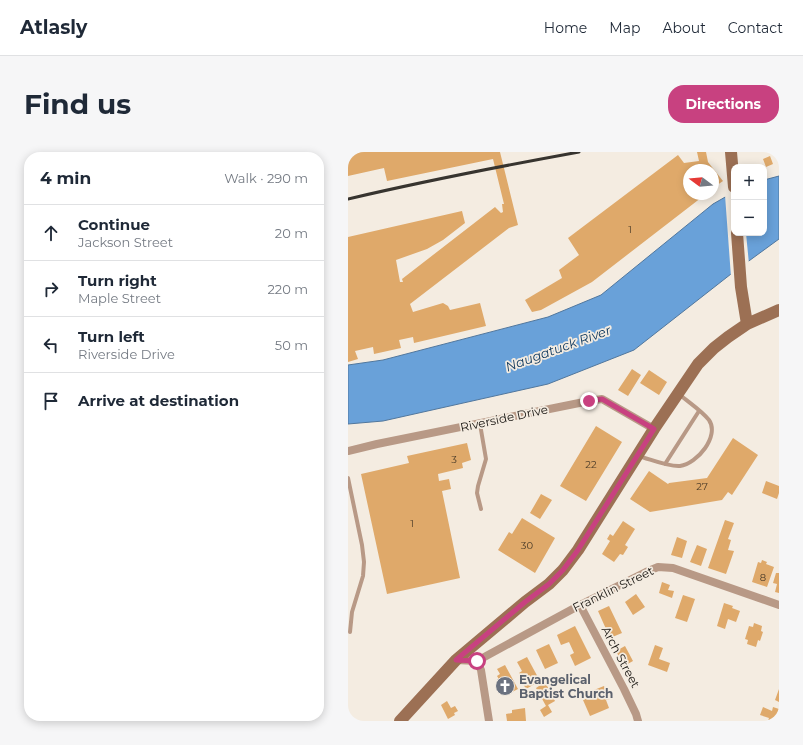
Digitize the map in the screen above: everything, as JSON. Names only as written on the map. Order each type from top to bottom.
[{"type":"main road","points":[[731,152],[732,164]]},
{"type":"main road","points":[[737,236],[741,287],[747,324]]},
{"type":"main road","points":[[400,721],[456,660],[525,602],[549,584],[563,570],[578,550],[654,429],[698,364],[728,336],[747,324],[779,310]]},
{"type":"street","name":"Riverside Drive","points":[[348,451],[602,399],[654,429]]},
{"type":"street","name":"Franklin Street","points":[[477,661],[580,605],[652,569],[663,567],[673,568],[779,605]]},
{"type":"street","name":"Arch Street","points":[[580,605],[624,689],[638,721]]},
{"type":"street","points":[[456,660],[477,661],[481,670],[489,721]]},
{"type":"lane","points":[[638,456],[665,464],[679,466],[686,464],[701,454],[708,443],[712,429],[709,421],[678,393]]},
{"type":"lane","points":[[665,464],[699,411]]},
{"type":"lane","points":[[480,424],[486,459],[477,492],[481,509]]},
{"type":"lane","points":[[348,478],[362,545],[364,562],[363,576],[352,612],[350,632]]},
{"type":"water","name":"Naugatuck River","points":[[779,176],[779,239],[731,274],[634,350],[548,384],[383,421],[348,424],[348,365],[383,360],[548,317],[601,295],[713,204],[727,196],[731,217],[731,236],[767,236],[767,179]]},
{"type":"pier","points":[[731,192],[731,236],[746,236],[749,264],[731,277],[725,195]]},
{"type":"building","points":[[348,152],[500,152],[518,225],[509,228],[410,304],[413,312],[443,303],[448,306],[450,310],[480,303],[486,326],[414,343],[413,337],[399,340],[401,348],[374,354],[373,347],[355,351],[358,359],[348,362],[348,237],[462,211],[465,223],[443,240],[427,249],[396,260],[400,282],[403,282],[402,279],[495,207],[501,213],[503,212],[502,204],[504,204],[493,159],[387,181],[384,168],[348,176]]},
{"type":"building","points":[[697,152],[706,152],[710,164],[683,164],[683,200],[698,200],[592,282],[541,310],[532,312],[525,300],[562,278],[559,270],[579,255],[568,238],[678,155],[684,163],[699,161]]},
{"type":"building","points":[[770,156],[773,164],[767,167],[767,164],[765,164],[763,159]]},
{"type":"building","points":[[719,176],[723,181],[719,184]]},
{"type":"building","points":[[632,369],[641,375],[628,396],[618,390]]},
{"type":"building","points":[[649,370],[667,382],[659,395],[640,383]]},
{"type":"building","points":[[596,426],[622,442],[586,501],[560,486]]},
{"type":"building","points":[[733,438],[758,455],[732,495],[728,492],[722,500],[650,512],[630,499],[649,471],[668,484],[707,478]]},
{"type":"building","points":[[467,443],[471,460],[462,463],[463,468],[438,474],[439,481],[449,479],[451,489],[442,491],[460,578],[387,594],[361,474],[409,463],[407,456]]},
{"type":"building","points":[[766,481],[779,486],[777,499],[762,493]]},
{"type":"building","points":[[541,494],[552,500],[540,519],[530,513]]},
{"type":"building","points":[[522,518],[555,538],[535,573],[498,550],[509,532],[512,534]]},
{"type":"building","points":[[725,520],[734,523],[728,539],[731,540],[728,550],[734,551],[726,574],[708,568]]},
{"type":"building","points":[[623,521],[635,529],[625,545],[628,547],[623,555],[620,554],[614,562],[602,554],[610,541],[607,539],[610,534],[613,536]]},
{"type":"building","points":[[677,537],[687,541],[682,558],[671,555]]},
{"type":"building","points":[[697,545],[707,549],[701,566],[690,562]]},
{"type":"building","points":[[762,560],[767,562],[766,564],[774,567],[767,587],[752,582],[758,562],[761,563]]},
{"type":"building","points":[[776,573],[779,573],[779,593],[775,592],[777,584],[773,583]]},
{"type":"building","points":[[662,582],[670,585],[668,590],[674,591],[672,598],[659,593]]},
{"type":"building","points":[[636,594],[645,607],[633,615],[625,602]]},
{"type":"building","points":[[683,595],[695,599],[687,622],[675,618]]},
{"type":"building","points":[[724,603],[733,606],[732,608],[740,611],[736,622],[728,619],[725,629],[717,626]]},
{"type":"building","points":[[609,606],[622,633],[610,638],[598,611]]},
{"type":"building","points":[[754,623],[762,626],[761,631],[763,632],[756,647],[747,644],[748,640],[745,639],[749,626],[753,627]]},
{"type":"building","points":[[575,626],[591,658],[575,666],[570,655],[574,653],[569,642],[561,645],[557,635]]},
{"type":"building","points":[[549,644],[558,663],[545,669],[536,650]]},
{"type":"building","points":[[655,645],[663,648],[659,659],[670,663],[667,672],[648,665]]},
{"type":"building","points":[[625,646],[633,661],[624,666],[616,651]]},
{"type":"building","points":[[527,657],[540,681],[526,689],[522,682],[526,680],[525,678],[523,679],[519,673],[522,671],[517,662]]},
{"type":"building","points":[[505,665],[518,689],[508,694],[504,687],[500,688],[497,683],[500,681],[497,676],[500,674],[497,669]]},
{"type":"building","points":[[545,682],[555,701],[548,705],[552,712],[544,717],[540,710],[546,706],[536,688]]},
{"type":"building","points":[[604,686],[610,699],[606,700],[609,708],[590,716],[583,700],[596,694],[594,690]]},
{"type":"building","points":[[779,689],[779,702],[775,700]]},
{"type":"building","points":[[447,701],[451,708],[455,706],[458,711],[454,713],[455,715],[448,719],[441,705]]},
{"type":"building","points":[[763,707],[772,711],[773,707],[779,709],[779,721],[768,721],[769,718],[760,715]]},
{"type":"building","points":[[525,708],[526,721],[507,721],[506,714],[512,713],[512,710]]},
{"type":"railway","points":[[348,199],[464,174],[579,152]]},
{"type":"place","name":"Evangelical Baptist Church","points":[[505,686]]},
{"type":"route","points":[[477,661],[456,660],[525,602],[549,584],[563,570],[578,550],[654,429],[602,399],[589,401]]}]
